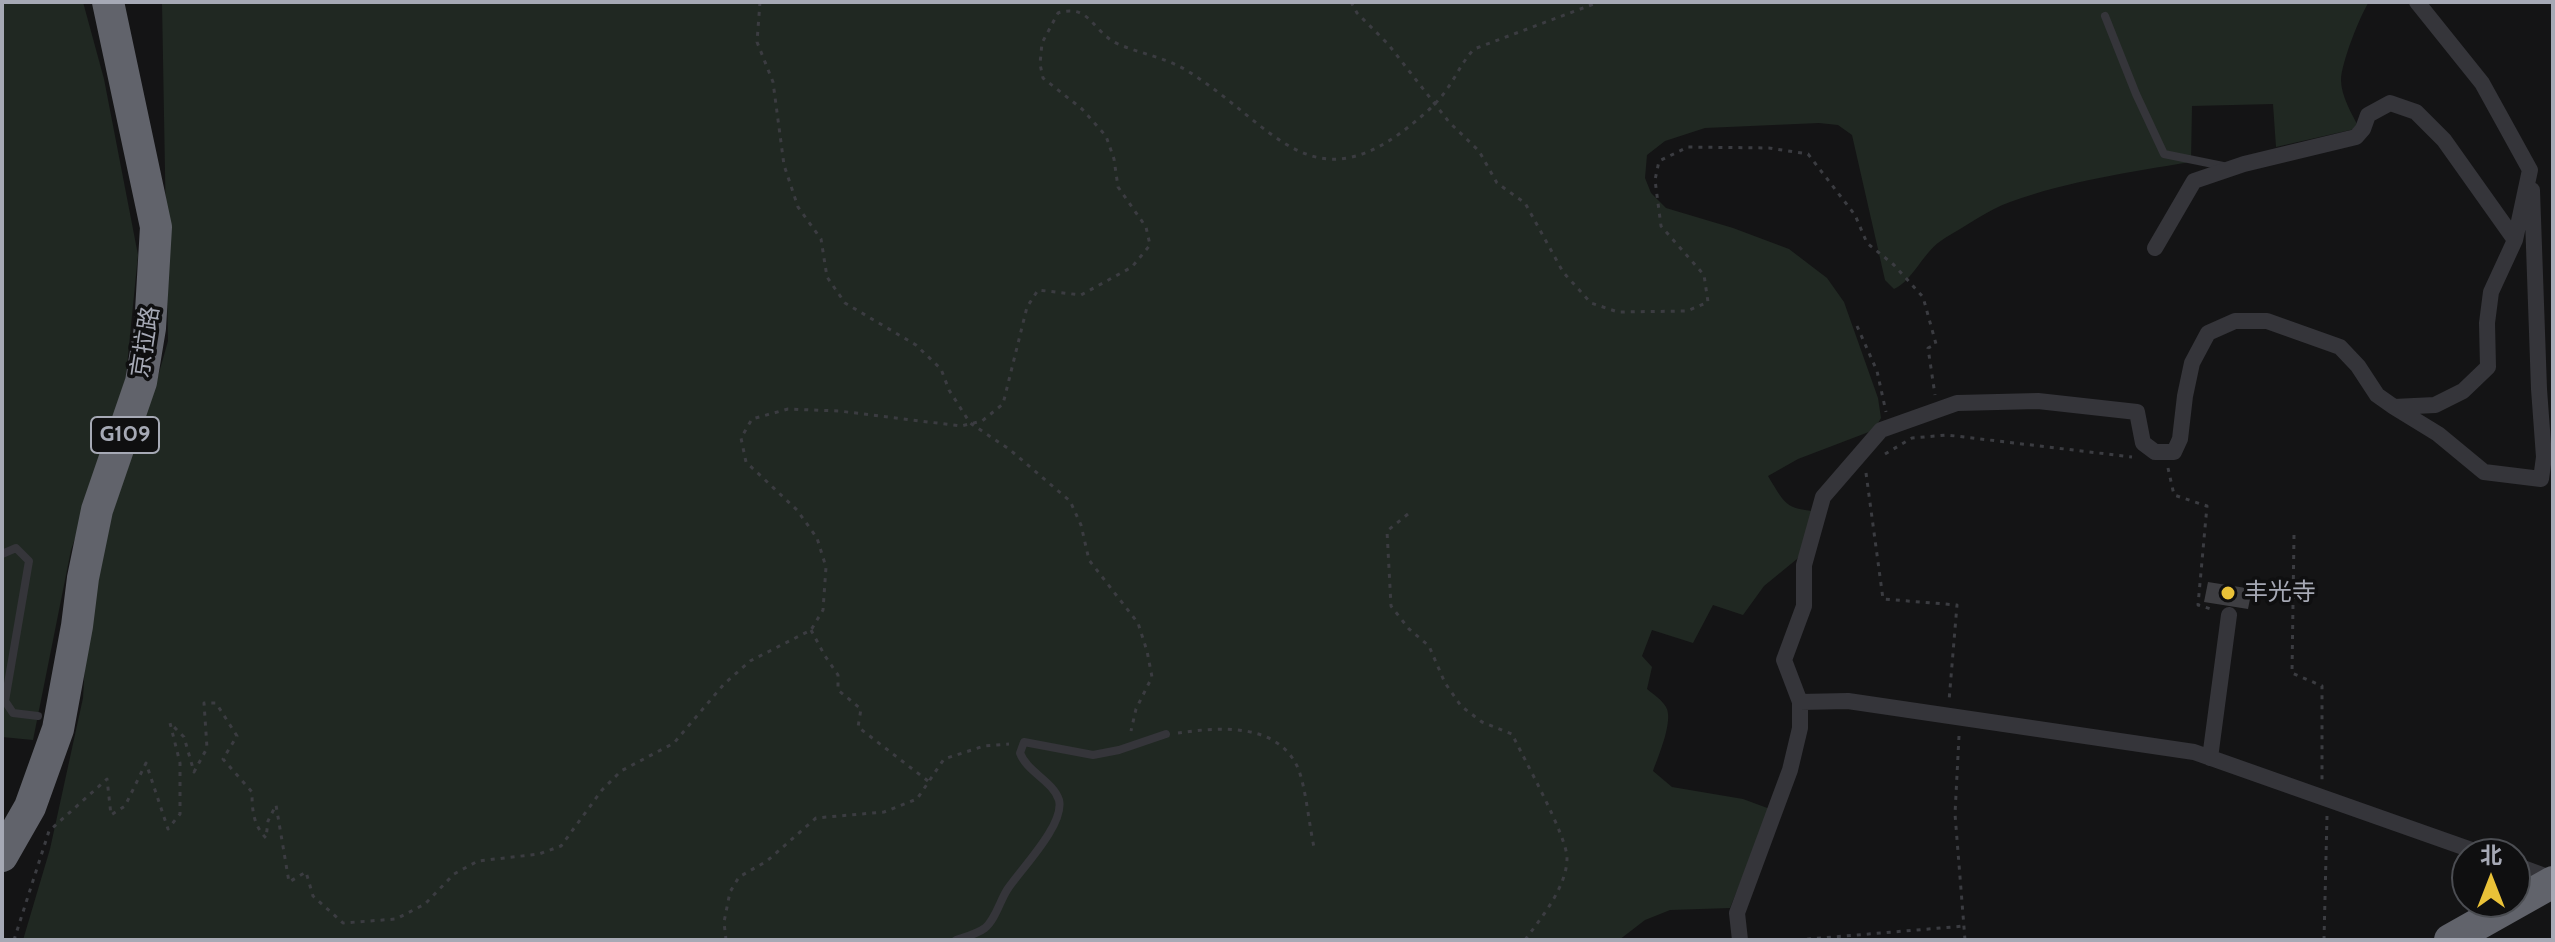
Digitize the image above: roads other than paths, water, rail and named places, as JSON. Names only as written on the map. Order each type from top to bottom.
[{"type":"highway","name":"京拉路","points":[[2,856],[30,807],[58,729],[91,534],[141,382],[150,328],[156,273],[156,227],[108,2]]},
{"type":"highway","points":[[2450,940],[2553,880]]},
{"type":"street","points":[[1740,940],[1737,913],[1790,770],[1800,728],[1800,702],[1784,660],[1804,606],[1804,565],[1823,497],[1881,430],[1957,403],[2038,401],[2137,412],[2143,443],[2161,452],[2174,452],[2180,439],[2192,363],[2208,333],[2235,321],[2267,321],[2340,347],[2358,366],[2377,395],[2438,434],[2484,472],[2541,479],[2544,457],[2530,170],[2482,83],[2417,2]]},
{"type":"street","points":[[2155,248],[2194,181],[2232,168],[2356,137],[2368,115],[2390,103],[2416,112],[2444,140],[2515,240]]},
{"type":"street","points":[[2394,407],[2435,405],[2463,391],[2488,367],[2487,323],[2491,292],[2515,240],[2530,170]]},
{"type":"street","points":[[2210,758],[2229,615]]},
{"type":"street","points":[[1800,702],[1848,701],[2194,752],[2451,843]]},
{"type":"street","points":[[2531,871],[2553,880]]},
{"type":"lane","points":[[2105,16],[2164,154],[2232,168]]},
{"type":"lane","points":[[2,554],[16,548],[29,561],[5,701],[13,713],[38,716]]},
{"type":"lane","points":[[956,940],[986,927],[1006,892],[1049,834],[1058,813],[1059,800],[1023,763],[1020,753],[1024,742],[1093,755],[1166,734]]},
{"type":"place","name":"丰光寺","points":[[2228,593]]}]
